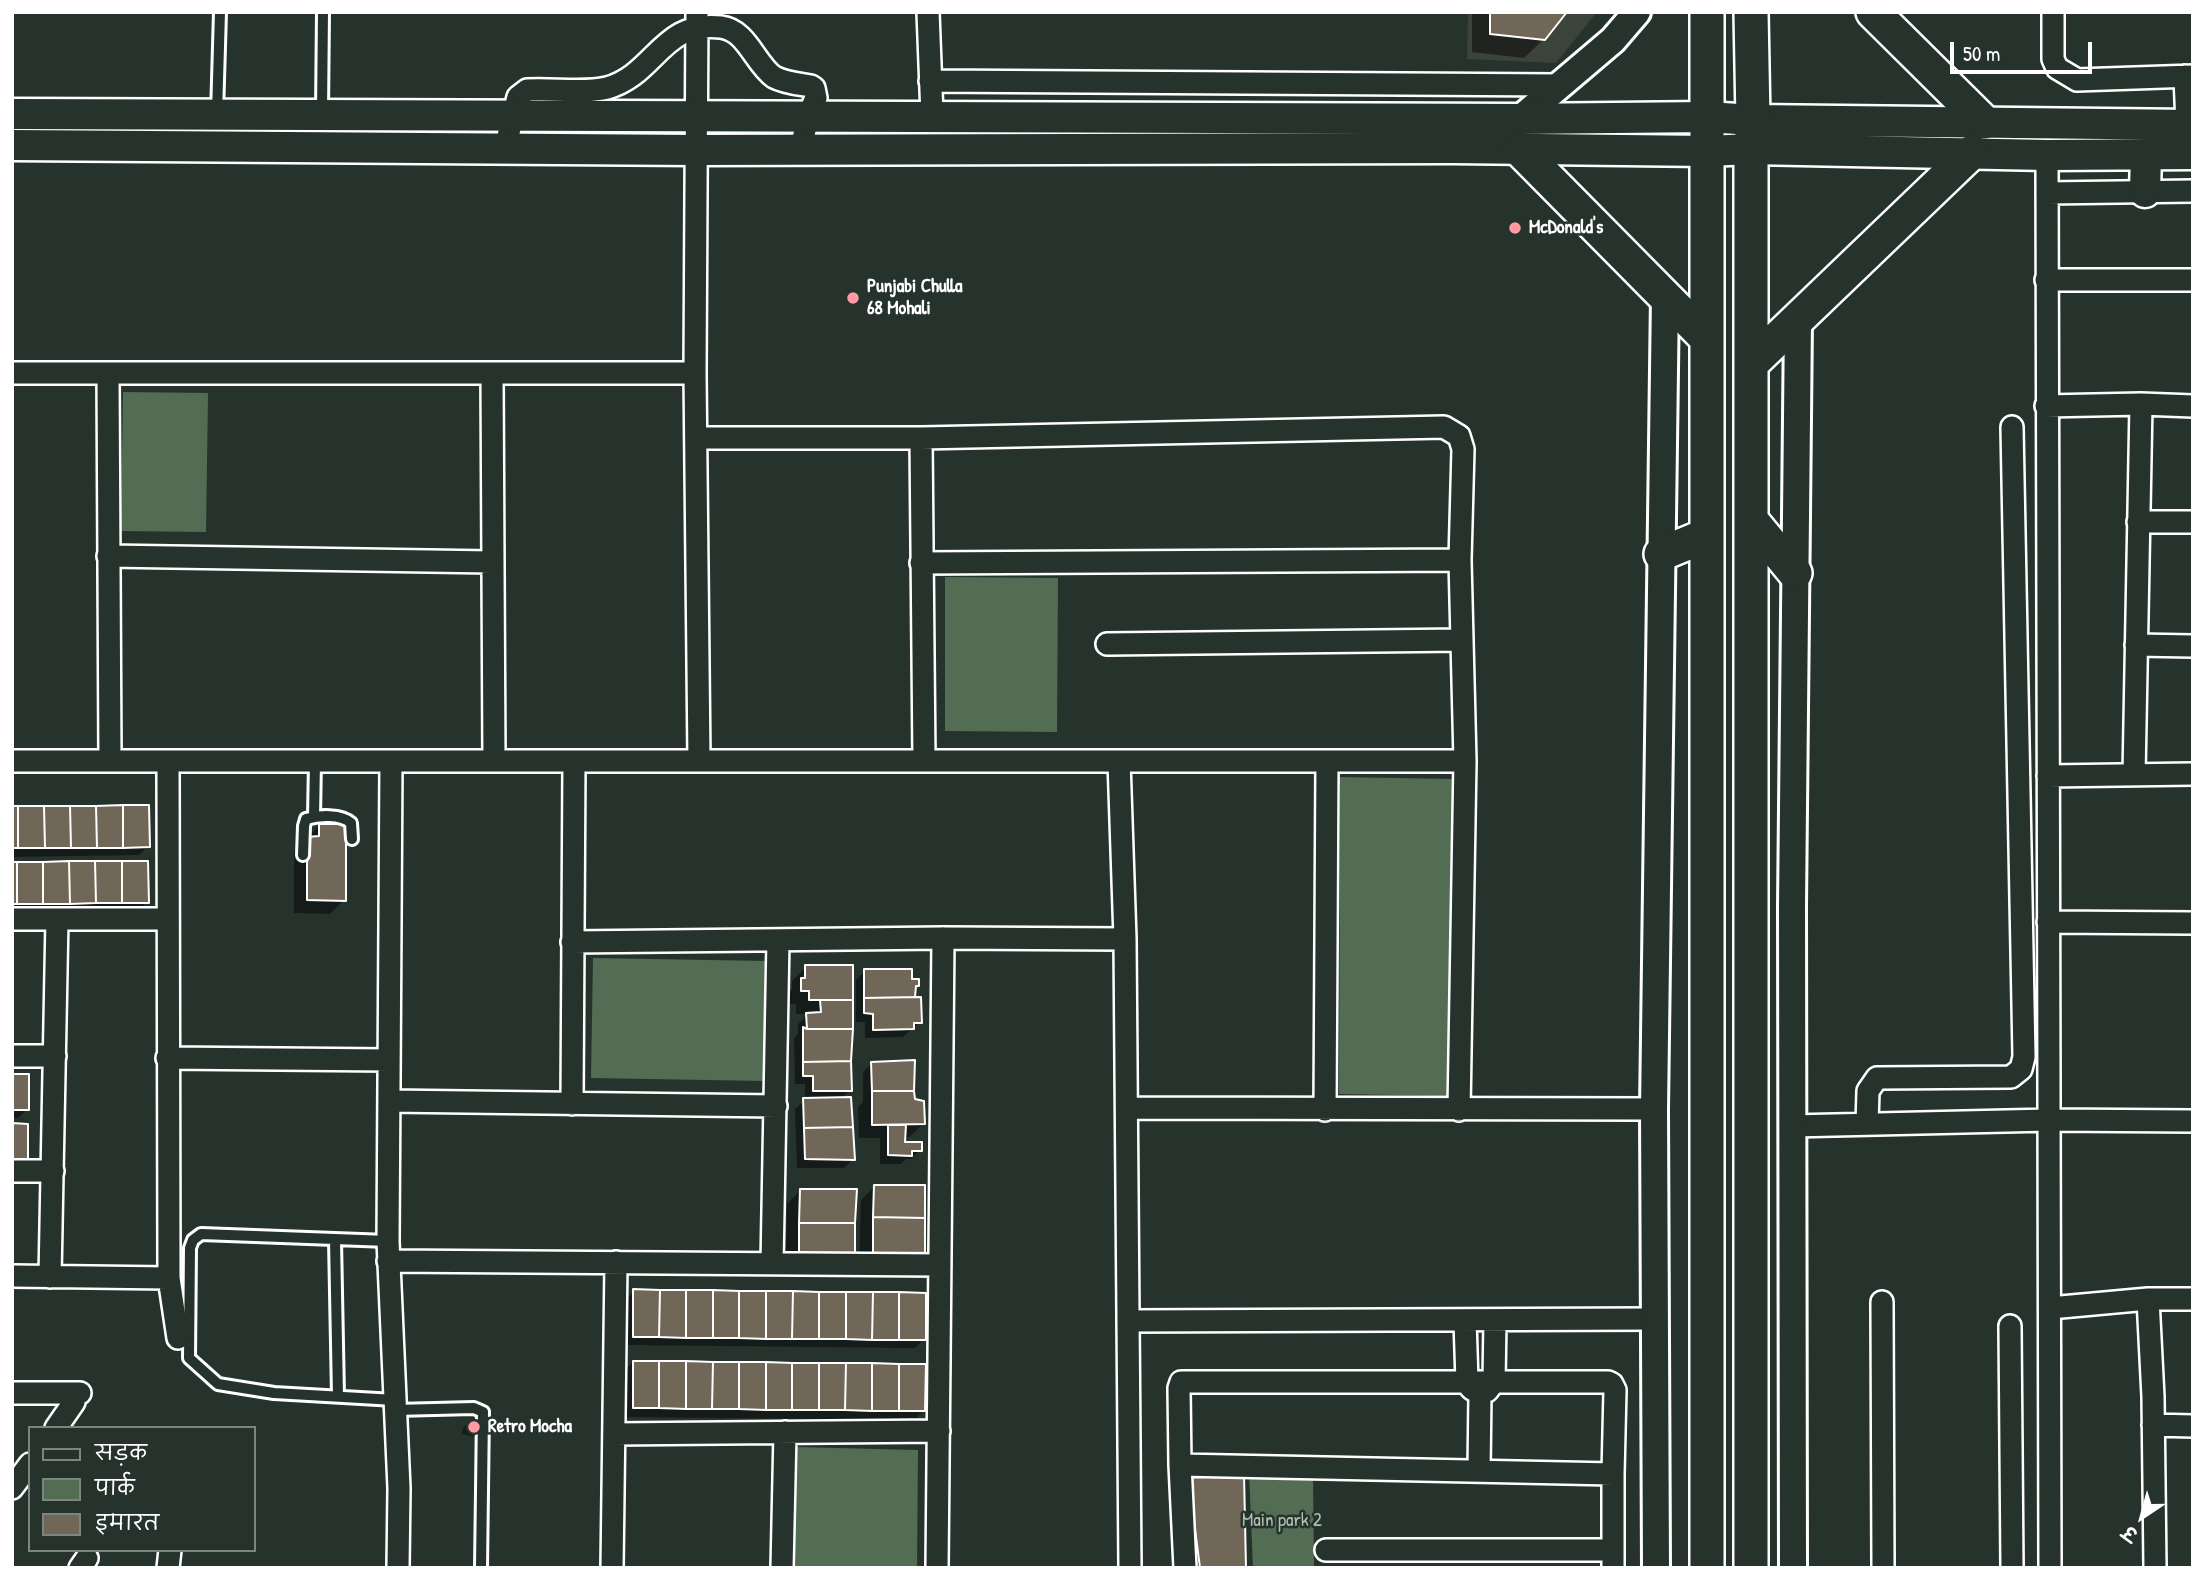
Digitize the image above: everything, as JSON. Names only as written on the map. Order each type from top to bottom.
[{"type":"main road","points":[[1707,12],[1707,1568]]},
{"type":"main road","points":[[1751,12],[1751,1568]]},
{"type":"main road","points":[[1873,12],[1984,122]]},
{"type":"main road","points":[[12,114],[932,116],[1519,134],[1708,151],[1752,135],[1984,122],[2190,125]]},
{"type":"main road","points":[[12,145],[801,149],[1519,134],[1707,117],[1752,135],[1972,152],[2047,155],[2193,154]]},
{"type":"main road","points":[[1519,134],[1707,339]]},
{"type":"main road","points":[[1751,364],[1972,152]]},
{"type":"main road","points":[[2145,192],[2146,154]]},
{"type":"main road","points":[[1752,521],[1795,573]]},
{"type":"main road","points":[[1661,554],[1707,535]]},
{"type":"street","points":[[928,12],[932,116]]},
{"type":"street","points":[[1519,134],[1560,85],[1614,40],[1637,12]]},
{"type":"street","points":[[2053,12],[2053,59],[2057,68],[2065,75],[2077,80],[2189,76],[2190,125]]},
{"type":"street","points":[[505,148],[519,97],[527,90],[608,88],[626,79],[697,19]]},
{"type":"street","points":[[697,19],[695,373],[699,761]]},
{"type":"street","points":[[697,19],[731,29],[778,79],[814,88],[816,98],[808,116],[801,149]]},
{"type":"street","points":[[930,82],[1560,85]]},
{"type":"street","points":[[2047,155],[2050,1568]]},
{"type":"street","points":[[2047,193],[2193,191]]},
{"type":"street","points":[[2046,280],[2193,280]]},
{"type":"street","points":[[1656,1568],[1654,1109],[1665,296]]},
{"type":"street","points":[[1793,1568],[1792,1126],[1798,320]]},
{"type":"street","points":[[12,373],[695,373]]},
{"type":"street","points":[[108,373],[110,761]]},
{"type":"street","points":[[492,373],[494,761]]},
{"type":"street","points":[[2134,775],[2141,404]]},
{"type":"street","points":[[2046,406],[2193,406]]},
{"type":"street","points":[[696,438],[921,438],[1444,427],[1459,436],[1463,449],[1460,560],[1465,761],[1459,1110]]},
{"type":"street","points":[[1867,1124],[1868,1091],[1877,1078],[2011,1077],[2021,1069],[2024,1057],[2012,427]]},
{"type":"street","points":[[921,438],[924,761]]},
{"type":"street","points":[[2014,493],[2047,490]]},
{"type":"street","points":[[2138,522],[2193,522]]},
{"type":"street","points":[[108,556],[492,562]]},
{"type":"street","points":[[921,563],[1460,560]]},
{"type":"street","points":[[1107,645],[1462,640]]},
{"type":"street","points":[[2136,645],[2193,646]]},
{"type":"street","points":[[12,761],[1465,761]]},
{"type":"street","points":[[168,761],[166,919],[169,1278],[178,1338]]},
{"type":"street","points":[[391,761],[388,1251],[399,1488],[398,1568]]},
{"type":"street","points":[[572,1104],[574,761]]},
{"type":"street","points":[[1119,761],[1125,939],[1130,1568]]},
{"type":"street","points":[[1325,1110],[1327,761]]},
{"type":"street","points":[[2048,776],[2193,774]]},
{"type":"street","points":[[12,919],[166,919]]},
{"type":"street","points":[[50,1277],[57,919]]},
{"type":"street","points":[[2049,922],[2193,923]]},
{"type":"street","points":[[937,1568],[943,938]]},
{"type":"street","points":[[572,942],[1125,939]]},
{"type":"street","points":[[772,1264],[778,940]]},
{"type":"street","points":[[12,1056],[55,1056]]},
{"type":"street","points":[[167,1058],[389,1060]]},
{"type":"street","points":[[389,1101],[776,1106]]},
{"type":"street","points":[[1127,1108],[1654,1109]]},
{"type":"street","points":[[1792,1126],[2049,1120],[2193,1121]]},
{"type":"street","points":[[12,1171],[53,1171]]},
{"type":"street","points":[[388,1251],[616,1262],[940,1265]]},
{"type":"street","points":[[612,1568],[616,1262]]},
{"type":"street","points":[[12,1276],[169,1278]]},
{"type":"street","points":[[2050,1308],[2148,1299],[2193,1299]]},
{"type":"street","points":[[2148,1299],[2155,1568]]},
{"type":"street","points":[[1882,1302],[1884,1568]]},
{"type":"street","points":[[1128,1321],[1653,1319]]},
{"type":"street","points":[[1465,1320],[1480,1385]]},
{"type":"street","points":[[1479,1471],[1480,1385],[1495,1320]]},
{"type":"street","points":[[2010,1326],[2012,1568]]},
{"type":"street","points":[[1185,1568],[1180,1465],[1181,1382],[1612,1384],[1615,1390],[1613,1559],[1326,1550]]},
{"type":"street","points":[[12,1393],[77,1398],[57,1426]]},
{"type":"street","points":[[2153,1425],[2193,1426]]},
{"type":"street","points":[[614,1434],[939,1431]]},
{"type":"street","points":[[782,1568],[785,1432]]},
{"type":"street","points":[[1180,1465],[1613,1474]]},
{"type":"street","points":[[12,1488],[28,1467]]},
{"type":"lane","points":[[217,114],[220,12]]},
{"type":"lane","points":[[322,115],[323,12]]},
{"type":"lane","points":[[314,817],[315,761]]},
{"type":"lane","points":[[303,855],[306,819],[314,817],[348,820],[351,823],[352,839]]},
{"type":"lane","points":[[388,1251],[335,1240],[201,1234],[193,1240],[190,1248],[189,1358],[218,1384],[274,1393],[338,1396],[395,1405],[474,1408],[483,1412],[481,1568]]},
{"type":"lane","points":[[335,1240],[338,1396]]},
{"type":"shaded area","points":[[1468,12],[1597,12],[1556,63],[1467,59]]},
{"type":"green space","points":[[123,392],[208,393],[206,532],[121,531]]},
{"type":"green space","points":[[945,577],[1058,578],[1057,732],[945,731]]},
{"type":"green space","points":[[1340,777],[1453,779],[1451,1096],[1339,1094]]},
{"type":"green space","points":[[593,958],[767,961],[765,1081],[591,1078]]},
{"type":"green space","points":[[795,1447],[918,1450],[917,1568],[794,1568]]},
{"type":"green space","name":"Main park 2","points":[[1249,1472],[1313,1474],[1314,1568],[1253,1568]]},
{"type":"building","points":[[1490,12],[1567,12],[1545,40],[1490,34]]},
{"type":"building","points":[[123,805],[149,805],[150,847],[123,848]]},
{"type":"building","points":[[123,805],[123,848],[97,848],[96,806]]},
{"type":"building","points":[[12,806],[18,806],[18,848],[12,848]]},
{"type":"building","points":[[18,806],[44,806],[45,848],[18,848]]},
{"type":"building","points":[[44,806],[70,806],[71,848],[45,848]]},
{"type":"building","points":[[70,806],[96,806],[97,848],[71,848]]},
{"type":"building","points":[[319,824],[346,824],[346,901],[307,900],[307,837],[319,836]]},
{"type":"building","points":[[69,861],[70,904],[43,904],[43,862]]},
{"type":"building","points":[[69,861],[95,861],[96,903],[70,904]]},
{"type":"building","points":[[95,861],[122,861],[122,903],[96,903]]},
{"type":"building","points":[[122,861],[148,861],[149,903],[122,903]]},
{"type":"building","points":[[12,862],[17,862],[17,904],[12,904]]},
{"type":"building","points":[[17,862],[43,862],[43,904],[17,904]]},
{"type":"building","points":[[805,965],[853,965],[853,1000],[809,1000],[809,991],[801,991]]},
{"type":"building","points":[[864,969],[912,969],[912,979],[919,979],[915,997],[864,998]]},
{"type":"building","points":[[921,997],[922,1023],[914,1023],[914,1029],[873,1030],[873,1014],[864,1013],[864,998]]},
{"type":"building","points":[[820,1000],[853,1000],[853,1029],[807,1029],[806,1013],[821,1012]]},
{"type":"building","points":[[803,1027],[853,1029],[851,1061],[803,1062]]},
{"type":"building","points":[[915,1060],[914,1091],[872,1091],[871,1062]]},
{"type":"building","points":[[851,1061],[852,1091],[813,1091],[813,1076],[803,1076],[803,1062]]},
{"type":"building","points":[[12,1074],[29,1074],[29,1110],[12,1110]]},
{"type":"building","points":[[872,1091],[914,1091],[915,1099],[924,1101],[925,1124],[872,1125]]},
{"type":"building","points":[[851,1097],[853,1127],[804,1128],[803,1098]]},
{"type":"building","points":[[12,1123],[28,1124],[28,1159],[12,1159]]},
{"type":"building","points":[[888,1125],[906,1125],[905,1142],[922,1142],[922,1151],[912,1151],[912,1156],[888,1155]]},
{"type":"building","points":[[853,1127],[855,1160],[805,1159],[804,1128]]},
{"type":"building","points":[[874,1185],[925,1185],[925,1218],[873,1217]]},
{"type":"building","points":[[800,1189],[857,1189],[855,1223],[799,1223]]},
{"type":"building","points":[[873,1217],[925,1218],[925,1255],[873,1254]]},
{"type":"building","points":[[799,1223],[855,1223],[855,1256],[799,1256]]},
{"type":"building","points":[[633,1289],[660,1290],[659,1337],[633,1337]]},
{"type":"building","points":[[660,1290],[686,1290],[686,1338],[659,1337]]},
{"type":"building","points":[[686,1290],[713,1290],[713,1338],[686,1338]]},
{"type":"building","points":[[713,1290],[739,1291],[739,1338],[713,1338]]},
{"type":"building","points":[[739,1291],[766,1291],[766,1339],[739,1338]]},
{"type":"building","points":[[766,1291],[793,1291],[792,1339],[766,1339]]},
{"type":"building","points":[[793,1291],[819,1292],[819,1339],[792,1339]]},
{"type":"building","points":[[819,1292],[846,1292],[846,1339],[819,1339]]},
{"type":"building","points":[[846,1292],[873,1292],[872,1340],[846,1339]]},
{"type":"building","points":[[873,1292],[899,1292],[899,1340],[872,1340]]},
{"type":"building","points":[[899,1292],[926,1293],[926,1340],[899,1340]]},
{"type":"building","points":[[633,1361],[659,1361],[659,1408],[633,1408]]},
{"type":"building","points":[[659,1361],[686,1361],[686,1409],[659,1408]]},
{"type":"building","points":[[686,1361],[713,1362],[712,1409],[686,1409]]},
{"type":"building","points":[[713,1362],[739,1362],[739,1409],[712,1409]]},
{"type":"building","points":[[739,1362],[766,1362],[766,1410],[739,1409]]},
{"type":"building","points":[[766,1362],[792,1363],[792,1410],[766,1410]]},
{"type":"building","points":[[792,1363],[819,1363],[819,1410],[792,1410]]},
{"type":"building","points":[[819,1363],[846,1363],[845,1410],[819,1410]]},
{"type":"building","points":[[846,1363],[872,1363],[872,1411],[845,1410]]},
{"type":"building","points":[[872,1363],[899,1364],[899,1411],[872,1411]]},
{"type":"building","points":[[899,1364],[926,1364],[925,1411],[899,1411]]},
{"type":"building","points":[[1188,1474],[1244,1474],[1246,1568],[1200,1568]]},
{"type":"place","name":"McDonald's","points":[[1515,228]]},
{"type":"place","name":"Punjabi Chulla 68 Mohali","points":[[853,298]]},
{"type":"place","name":"Retro Mocha","points":[[474,1427]]}]
